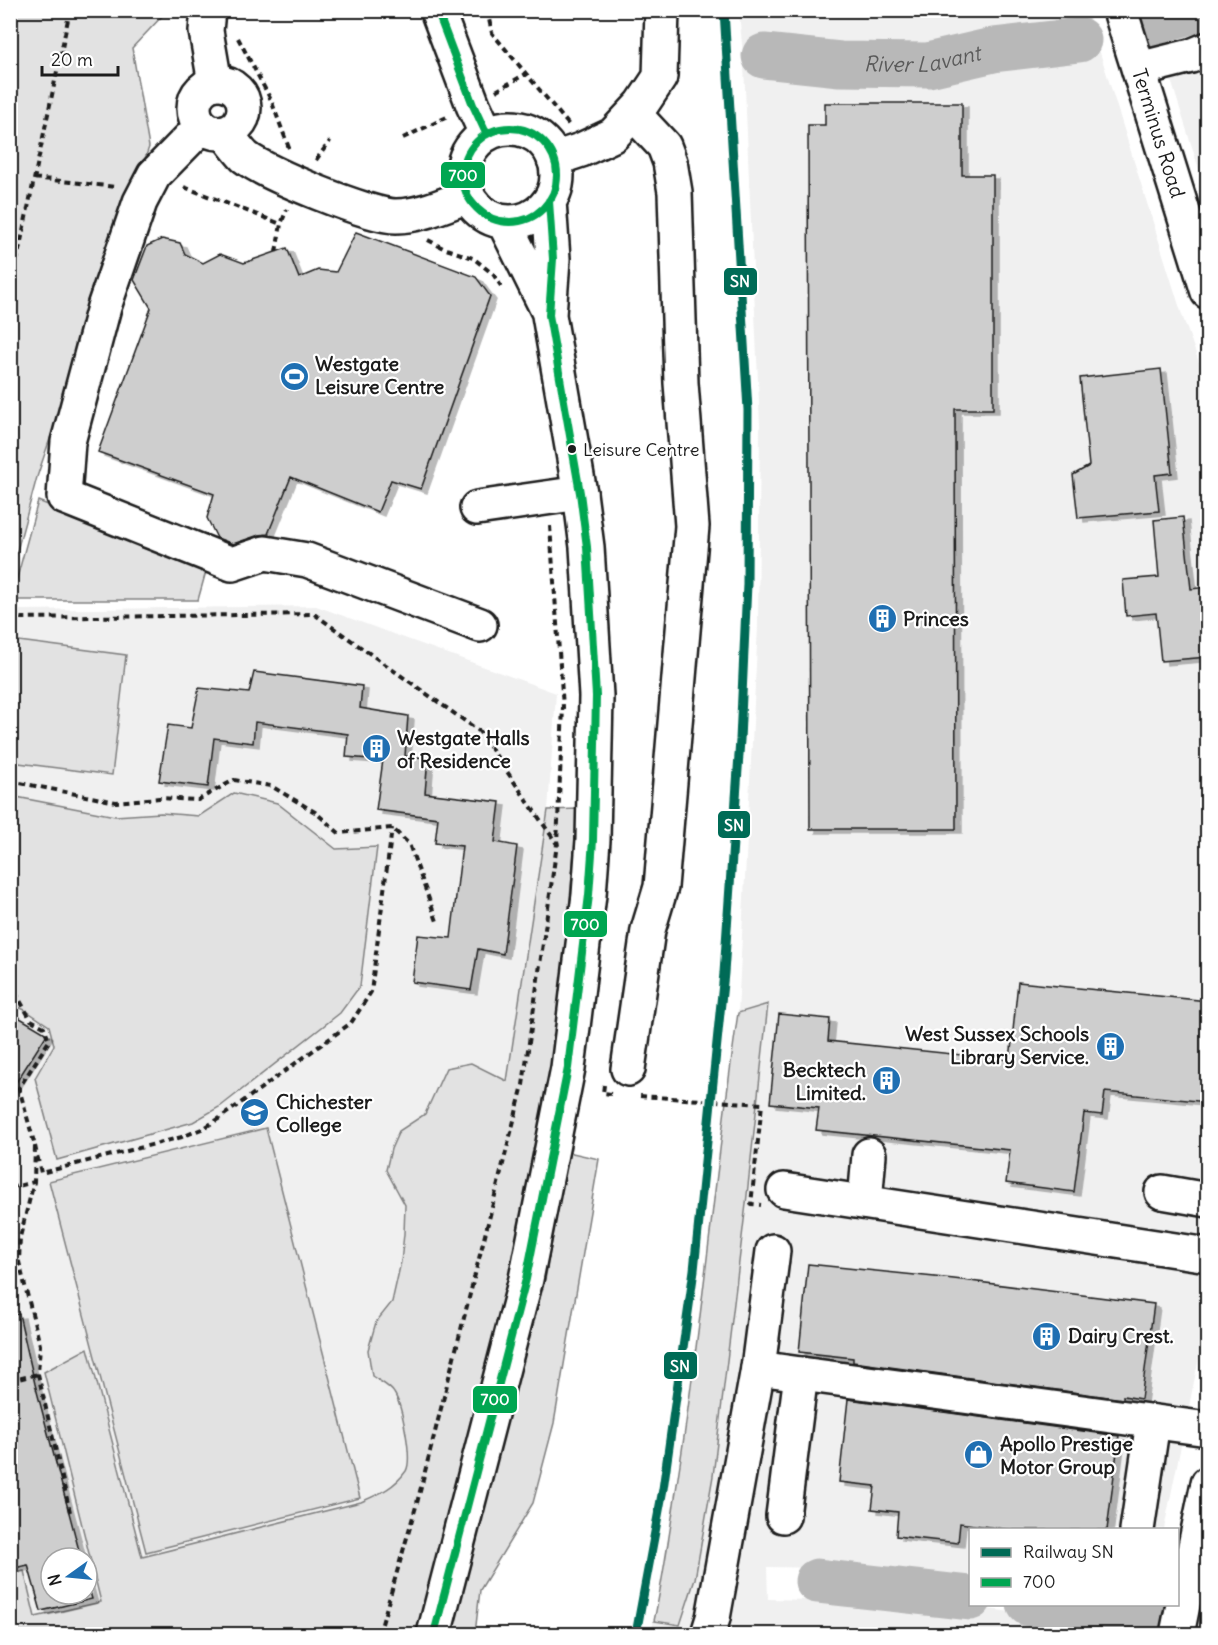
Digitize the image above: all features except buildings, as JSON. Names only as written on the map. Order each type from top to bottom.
[{"type":"main road","points":[[208,10],[206,31],[214,83],[201,90],[194,105],[197,120],[213,129],[245,156],[285,179],[364,209],[396,216],[426,210],[468,196]]},
{"type":"main road","points":[[437,10],[486,133]]},
{"type":"main road","points":[[568,154],[548,147],[526,130],[499,128],[486,133],[475,142],[467,154],[463,168],[463,183],[468,196],[477,208],[489,217],[504,222],[517,222],[530,218],[541,210],[549,201],[555,188],[557,173],[568,154],[613,135],[634,114],[660,77],[662,10]]},
{"type":"main road","name":"Terminus Road","points":[[1120,10],[1208,292]]},
{"type":"main road","points":[[1139,69],[1191,56],[1208,49]]},
{"type":"main road","points":[[626,1086],[648,930],[661,887],[692,526],[681,383],[675,192],[670,162],[664,146],[634,114]]},
{"type":"main road","points":[[213,129],[154,175],[140,202],[104,307],[68,442],[64,496],[232,564],[265,553],[307,560],[480,625]]},
{"type":"main road","points":[[434,1635],[526,1279],[567,1068],[589,895],[593,840],[596,696],[587,548],[564,495],[549,315],[553,259],[549,201]]},
{"type":"main road","points":[[504,222],[549,315]]},
{"type":"main road","points":[[477,508],[564,495]]},
{"type":"main road","points":[[865,1202],[869,1155]]},
{"type":"main road","points":[[784,1190],[1208,1255]]},
{"type":"main road","points":[[1162,1192],[1208,1200]]},
{"type":"main road","points":[[708,1635],[758,1368],[772,1251]]},
{"type":"main road","points":[[758,1368],[1208,1429]]},
{"type":"main road","points":[[783,1516],[801,1374]]},
{"type":"main road","points":[[1137,1528],[1153,1422]]},
{"type":"main road","points":[[1188,1630],[1182,1585],[1208,1484]]},
{"type":"path","points":[[10,293],[70,10]]},
{"type":"path","points":[[487,10],[492,33],[566,120],[568,154]]},
{"type":"path","points":[[233,31],[271,100],[291,151]]},
{"type":"path","points":[[396,216],[443,248],[473,258],[493,274],[504,291]]},
{"type":"path","points":[[379,1635],[417,1503],[523,1085],[557,844],[563,707],[564,495]]},
{"type":"path","points":[[10,616],[21,618],[314,614],[479,731],[557,844]]},
{"type":"path","points":[[10,781],[116,802],[159,798],[198,800],[234,780],[271,786],[315,812],[339,833],[392,828],[409,844],[438,924]]},
{"type":"path","points":[[10,983],[31,1020],[44,1027],[49,1041],[19,1088],[42,1173],[182,1137],[220,1118],[351,1023],[371,992],[392,828]]},
{"type":"path","points":[[603,1093],[626,1086],[762,1104],[758,1144]]},
{"type":"path","points":[[35,1146],[34,1182],[20,1237],[19,1262],[40,1345],[38,1374],[70,1512]]},
{"type":"path","points":[[10,1188],[34,1182]]},
{"type":"path","points":[[10,1264],[19,1262]]},
{"type":"path","points":[[10,1381],[38,1374]]},
{"type":"shaded area","points":[[10,11],[167,11],[132,48],[149,147],[37,477],[11,573]]},
{"type":"shaded area","points":[[739,11],[1087,11],[1182,315],[1208,387],[1208,1313],[1164,1528],[969,1528],[969,1579],[883,1569],[767,1567],[768,1599],[946,1603],[1169,1634],[651,1634],[663,1579],[690,1396],[724,1108],[738,1013],[758,626],[760,425],[744,66]]},
{"type":"shaded area","points":[[1207,19],[1207,195],[1171,80],[1153,36]]},
{"type":"shaded area","points":[[38,501],[207,568],[198,600],[11,600]]},
{"type":"shaded area","name":"Chichester College","points":[[316,606],[556,693],[548,810],[507,1081],[408,1497],[99,1604],[99,1546],[39,1546],[39,1606],[92,1606],[11,1634],[11,609]]},
{"type":"shaded area","points":[[11,640],[126,655],[112,775],[11,762]]},
{"type":"shaded area","points":[[234,793],[277,803],[336,849],[377,847],[360,986],[340,1013],[221,1106],[193,1122],[57,1160],[35,1078],[54,1045],[49,1026],[25,1010],[11,1004],[11,796],[115,816],[161,813],[199,816]]},
{"type":"shaded area","points":[[578,809],[555,1065],[510,1273],[421,1634],[11,1634],[11,1574],[24,1571],[35,1617],[83,1606],[99,1606],[101,1602],[99,1546],[87,1546],[44,1372],[88,1348],[142,1557],[361,1502],[391,1486],[406,1471],[408,1455],[406,1432],[397,1399],[392,1390],[372,1376],[368,1350],[376,1322],[392,1302],[401,1262],[404,1234],[405,1205],[386,1170],[391,1149],[399,1131],[425,1114],[446,1068],[471,1063],[507,1081],[548,810]]},
{"type":"shaded area","points":[[768,1004],[713,1476],[695,1579],[680,1625],[654,1621],[688,1408],[738,1013]]},
{"type":"shaded area","points":[[266,1128],[360,1498],[146,1552],[49,1181]]},
{"type":"shaded area","points":[[568,1152],[599,1159],[554,1423],[533,1503],[480,1590],[475,1634],[447,1634],[545,1280]]},
{"type":"waterway","name":"River Lavant","points":[[1140,27],[1196,10]]},
{"type":"waterway","name":"River Lavant","points":[[764,56],[840,64],[928,65],[993,50],[1079,40]]},
{"type":"waterway","name":"River Lavant","points":[[817,1581],[969,1598]]},
{"type":"waterway","name":"River Lavant","points":[[1047,1606],[1144,1617]]},
{"type":"rail line","name":"SN","points":[[636,1634],[663,1489],[694,1270],[724,973],[740,740],[747,584],[748,410],[724,10]]},
{"type":"transit line","name":"700","points":[[437,10],[486,133]]},
{"type":"transit line","name":"700","points":[[510,128],[528,132],[543,142],[553,157],[557,175],[553,193],[543,208],[528,218],[510,222],[492,218],[477,208],[467,193],[463,175],[467,157],[477,142],[492,132],[510,128]]},
{"type":"transit line","name":"700","points":[[434,1634],[526,1279],[568,1068],[589,895],[593,840],[596,696],[587,547],[580,493],[549,315],[553,259],[549,201]]},
{"type":"place","name":"Westgate Leisure Centre","points":[[294,376]]},
{"type":"place","name":"Leisure Centre","points":[[572,449]]},
{"type":"place","name":"Princes","points":[[882,619]]},
{"type":"place","name":"Westgate Halls of Residence","points":[[376,749]]},
{"type":"place","name":"West Sussex Schools Library Service.","points":[[1110,1046]]},
{"type":"place","name":"Becktech Limited.","points":[[887,1081]]},
{"type":"place","name":"Chichester College","points":[[255,1113]]},
{"type":"place","name":"Dairy Crest.","points":[[1047,1336]]},
{"type":"place","name":"Apollo Prestige Motor Group","points":[[979,1455]]}]
